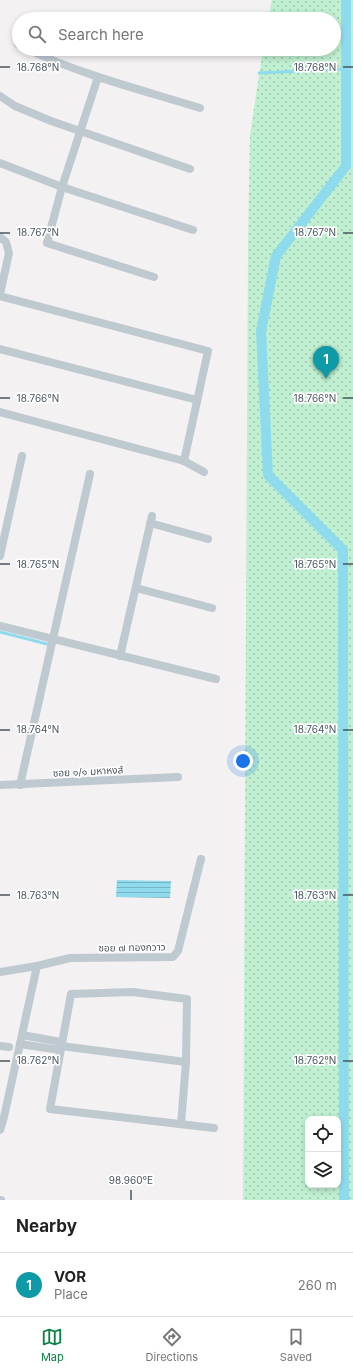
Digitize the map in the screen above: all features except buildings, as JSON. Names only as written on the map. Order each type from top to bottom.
[{"type":"street","points":[[42,56],[98,77],[200,108]]},
{"type":"street","points":[[98,77],[62,187],[47,243],[154,277]]},
{"type":"street","points":[[0,96],[15,106],[51,121],[190,169]]},
{"type":"street","points":[[0,163],[62,187],[193,230]]},
{"type":"street","points":[[0,237],[6,242],[9,253],[0,295],[208,351],[184,461]]},
{"type":"street","points":[[0,349],[197,400]]},
{"type":"street","points":[[0,412],[184,461],[204,472]]},
{"type":"street","points":[[0,556],[22,456]]},
{"type":"street","points":[[20,785],[90,474]]},
{"type":"street","points":[[120,656],[151,519],[208,539]]},
{"type":"street","points":[[136,588],[212,608]]},
{"type":"street","points":[[0,626],[216,679]]},
{"type":"street","name":"ซอย ๑/๑ มหาหงส์","points":[[0,785],[178,777]]},
{"type":"street","name":"ซอย ๗ ทองกวาว","points":[[1,970],[37,966],[70,958],[173,957],[178,951],[201,859]]},
{"type":"street","points":[[0,1130],[37,966]]},
{"type":"street","points":[[181,1124],[186,1062],[187,999],[133,992],[71,994],[50,1109],[214,1128]]},
{"type":"street","points":[[22,1035],[61,1046]]},
{"type":"street","points":[[20,1044],[61,1046],[186,1062]]},
{"type":"street","points":[[0,1046],[9,1047]]},
{"type":"green space","points":[[272,0],[353,0],[353,1200],[243,1200],[248,244],[250,135],[262,56],[341,56],[341,12],[269,12]]},
{"type":"water","points":[[117,880],[171,881],[170,898],[116,897]]},
{"type":"waterway","points":[[344,1200],[343,550],[268,475],[261,331],[276,256],[346,166],[346,0]]},
{"type":"waterway","points":[[259,73],[346,69]]},
{"type":"waterway","points":[[0,632],[47,644]]},
{"type":"place","name":"VOR","points":[[326,379]]}]
